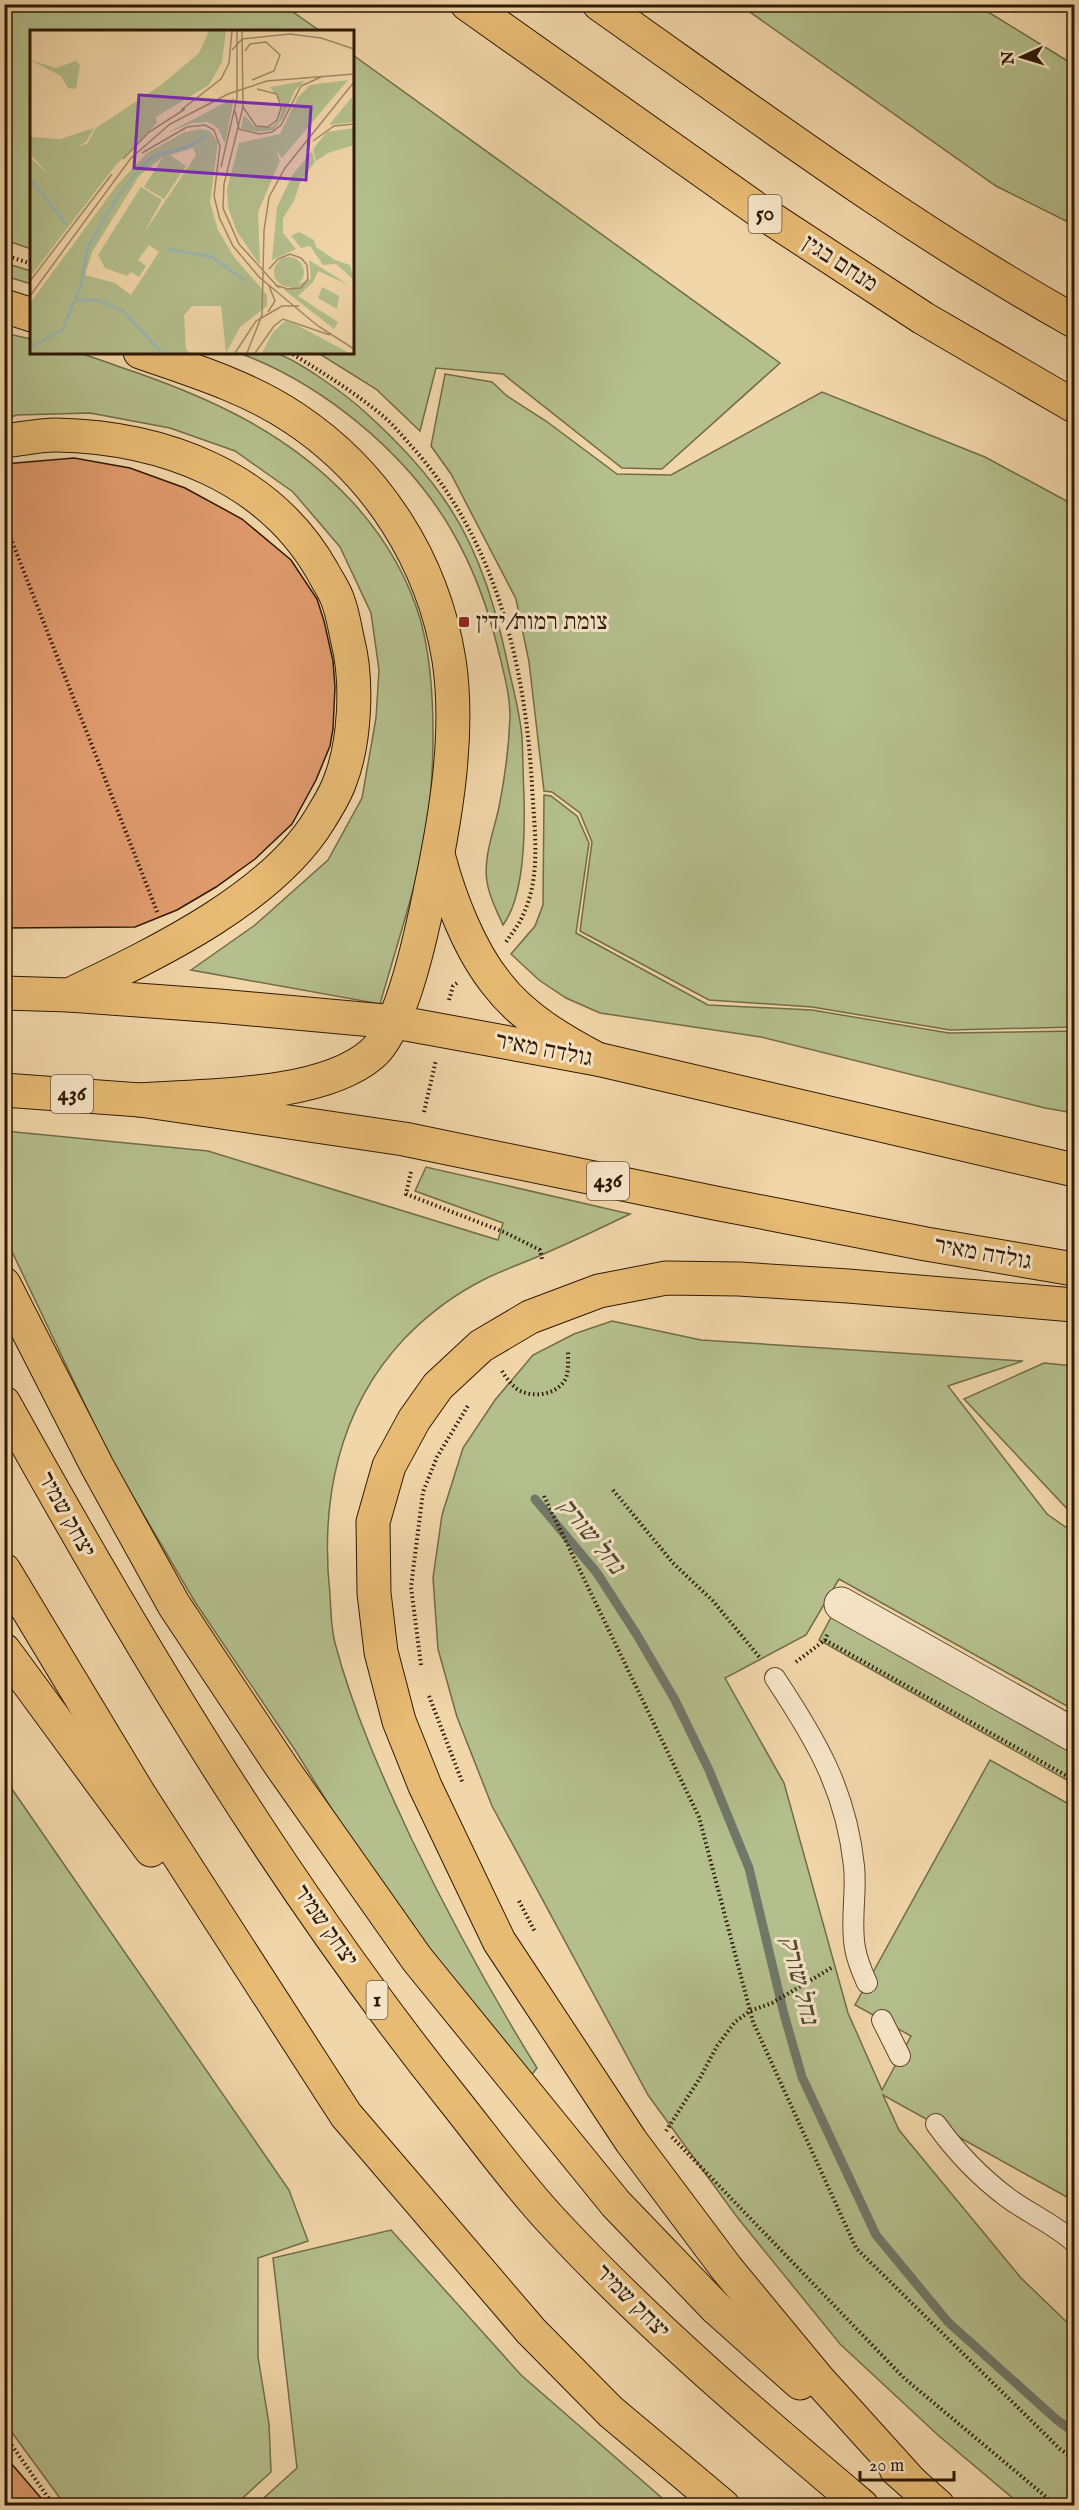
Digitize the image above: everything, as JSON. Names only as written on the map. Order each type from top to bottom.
[{"type":"main road","name":"מנחם בגין","points":[[467,4],[759,210],[923,318],[1074,406]]},
{"type":"main road","points":[[599,4],[876,198],[1010,285],[1074,321]]},
{"type":"main road","points":[[4,306],[30,314]]},
{"type":"main road","points":[[140,1100],[278,1089],[327,1077],[354,1066],[373,1054],[394,1022],[423,925],[438,855],[453,730],[449,661],[433,597],[412,545],[371,484],[332,445],[292,417],[245,392],[145,354]]},
{"type":"main road","points":[[4,441],[54,435],[104,438],[151,446],[191,460],[230,479],[273,508],[308,546],[338,601],[354,666],[353,724],[340,782],[319,821],[282,866],[251,891],[178,940],[69,995]]},
{"type":"main road","points":[[438,855],[457,910],[470,938],[497,984],[534,1020],[597,1059]]},
{"type":"main road","name":"גולדה מאיר","points":[[4,993],[219,1005],[394,1022],[597,1059],[1074,1170]]},
{"type":"main road","name":"גולדה מאיר","points":[[4,1090],[140,1100],[404,1138],[716,1203],[926,1244],[1074,1269]]},
{"type":"main road","points":[[912,2483],[818,2379],[727,2269],[631,2141],[499,1941],[425,1786],[399,1721],[381,1652],[374,1593],[373,1522],[389,1466],[414,1420],[438,1386],[481,1346],[530,1317],[599,1291],[666,1278],[739,1279],[1074,1305]]},
{"type":"main road","points":[[4,1284],[97,1466],[174,1605],[281,1766],[417,1959],[616,2204],[717,2309],[938,2505]]},
{"type":"main road","name":"יצחק שמיר","points":[[4,1403],[96,1569],[264,1840],[400,2033],[548,2217],[662,2334],[862,2505]]},
{"type":"main road","points":[[4,1570],[139,1794],[346,2115]]},
{"type":"main road","points":[[4,1650],[346,2115],[539,2339],[611,2412],[723,2505]]},
{"type":"street","points":[[841,1604],[1074,1735]]},
{"type":"lane","points":[[775,1678],[811,1732],[833,1776],[846,1821],[855,1876],[853,1921],[855,1948],[867,1983]]},
{"type":"lane","points":[[882,2020],[900,2056]]},
{"type":"lane","points":[[936,2124],[954,2149],[975,2170],[1007,2197],[1058,2228],[1074,2242]]},
{"type":"path","points":[[4,255],[30,263]]},
{"type":"path","points":[[4,521],[159,916]]},
{"type":"path","points":[[410,1173],[406,1194],[504,1232],[540,1250],[542,1259]]},
{"type":"path","points":[[496,1363],[508,1380],[519,1390],[537,1395],[553,1392],[565,1380],[568,1350]]},
{"type":"path","points":[[421,1669],[411,1587],[423,1492],[436,1457],[475,1396]]},
{"type":"path","points":[[614,1490],[673,1563],[713,1601],[775,1678],[825,1640],[841,1604]]},
{"type":"path","points":[[544,1496],[699,1817],[753,2022],[856,2248],[1060,2449],[1074,2459]]},
{"type":"path","points":[[825,1640],[1074,1780]]},
{"type":"path","points":[[427,1692],[466,1790]]},
{"type":"path","points":[[516,1896],[538,1938]]},
{"type":"path","points":[[666,2131],[700,2078],[717,2046],[735,2022],[750,2011],[772,2003],[826,1973],[855,1948]]},
{"type":"path","points":[[659,2122],[904,2378],[1057,2505]]},
{"type":"path","points":[[4,2434],[54,2505]]},
{"type":"green space","points":[[5,4],[283,5],[319,30],[30,30],[30,249],[5,240]]},
{"type":"green space","points":[[740,5],[977,5],[1074,65],[1074,225],[996,186]]},
{"type":"green space","points":[[354,56],[780,363],[662,469],[622,468],[503,374],[436,368],[420,431],[376,389],[320,354],[354,354]]},
{"type":"green space","points":[[5,263],[30,271],[30,284],[5,276]]},
{"type":"green space","points":[[4,333],[30,339],[30,354],[80,354],[98,359],[163,382],[219,406],[264,430],[294,450],[349,498],[372,525],[392,555],[409,588],[424,636],[432,692],[433,749],[429,810],[422,856],[380,1004],[191,970],[255,925],[328,860],[362,798],[376,718],[379,670],[371,613],[340,547],[293,492],[235,451],[170,428],[90,413],[17,415],[5,419]]},
{"type":"green space","points":[[241,354],[278,354],[293,361],[321,378],[358,406],[400,445],[448,505],[470,543],[479,564],[499,627],[517,703],[522,737],[524,845],[516,898],[503,925],[493,904],[487,882],[486,863],[505,773],[510,708],[494,634],[485,603],[467,559],[433,502],[412,475],[387,449],[331,402],[270,366]]},
{"type":"green space","points":[[445,374],[492,382],[507,396],[546,421],[617,474],[671,475],[822,392],[985,457],[1074,505],[1074,1027],[950,1030],[812,1007],[709,1000],[580,931],[592,842],[580,813],[552,792],[544,791],[529,662],[516,599],[451,474],[431,446]]},
{"type":"green space","points":[[544,795],[551,796],[577,816],[589,843],[576,933],[708,1005],[812,1010],[949,1033],[1074,1031],[1074,1113],[1045,1108],[761,1037],[600,1013],[566,998],[539,980],[511,954],[535,926],[543,905]]},
{"type":"green space","points":[[5,1131],[208,1151],[498,1240],[503,1223],[415,1191],[426,1167],[630,1214],[493,1275],[463,1291],[432,1313],[404,1339],[381,1366],[363,1395],[349,1426],[338,1458],[328,1526],[332,1625],[342,1668],[359,1718],[426,1869],[487,1984],[537,2068],[530,2077],[397,1914],[295,1750],[195,1602],[111,1459],[5,1237]]},
{"type":"green space","points":[[612,1321],[701,1340],[1023,1361],[948,1386],[1047,1514],[1074,1533],[1074,1710],[839,1579],[806,1635],[725,1678],[784,1783],[848,2013],[882,2090],[911,2036],[855,2005],[990,1760],[1074,1807],[1074,2201],[883,2095],[899,2130],[1021,2278],[1074,2329],[1074,2505],[1021,2505],[939,2436],[840,2344],[737,2217],[648,2095],[492,1806],[457,1717],[438,1649],[433,1578],[442,1515],[463,1448],[495,1400],[533,1355],[574,1334]]},
{"type":"green space","points":[[1044,1363],[1074,1366],[1074,1516],[964,1399]]},
{"type":"green space","points":[[845,1591],[1074,1717],[1074,1784],[819,1640]]},
{"type":"green space","points":[[5,1779],[289,2190],[308,2241],[258,2258],[258,2357],[269,2424],[271,2472],[235,2505],[65,2505],[5,2423]]},
{"type":"green space","points":[[391,2230],[521,2375],[670,2505],[256,2505],[297,2468],[273,2258]]},
{"type":"building","points":[[74,458],[130,468],[185,488],[242,519],[291,560],[317,599],[324,621],[333,661],[335,687],[333,729],[330,746],[316,780],[292,824],[255,859],[216,887],[177,910],[135,927],[4,928],[4,464]]},
{"type":"building","points":[[4,2455],[47,2505],[4,2505]]},
{"type":"waterway","name":"נחל שורק","points":[[535,1499],[597,1573],[637,1635],[675,1700],[709,1770],[749,1868],[784,2014],[802,2077],[876,2235],[948,2322],[1057,2420],[1074,2432]]},
{"type":"place","name":"צומת רמות/ידין","points":[[464,622]]}]
